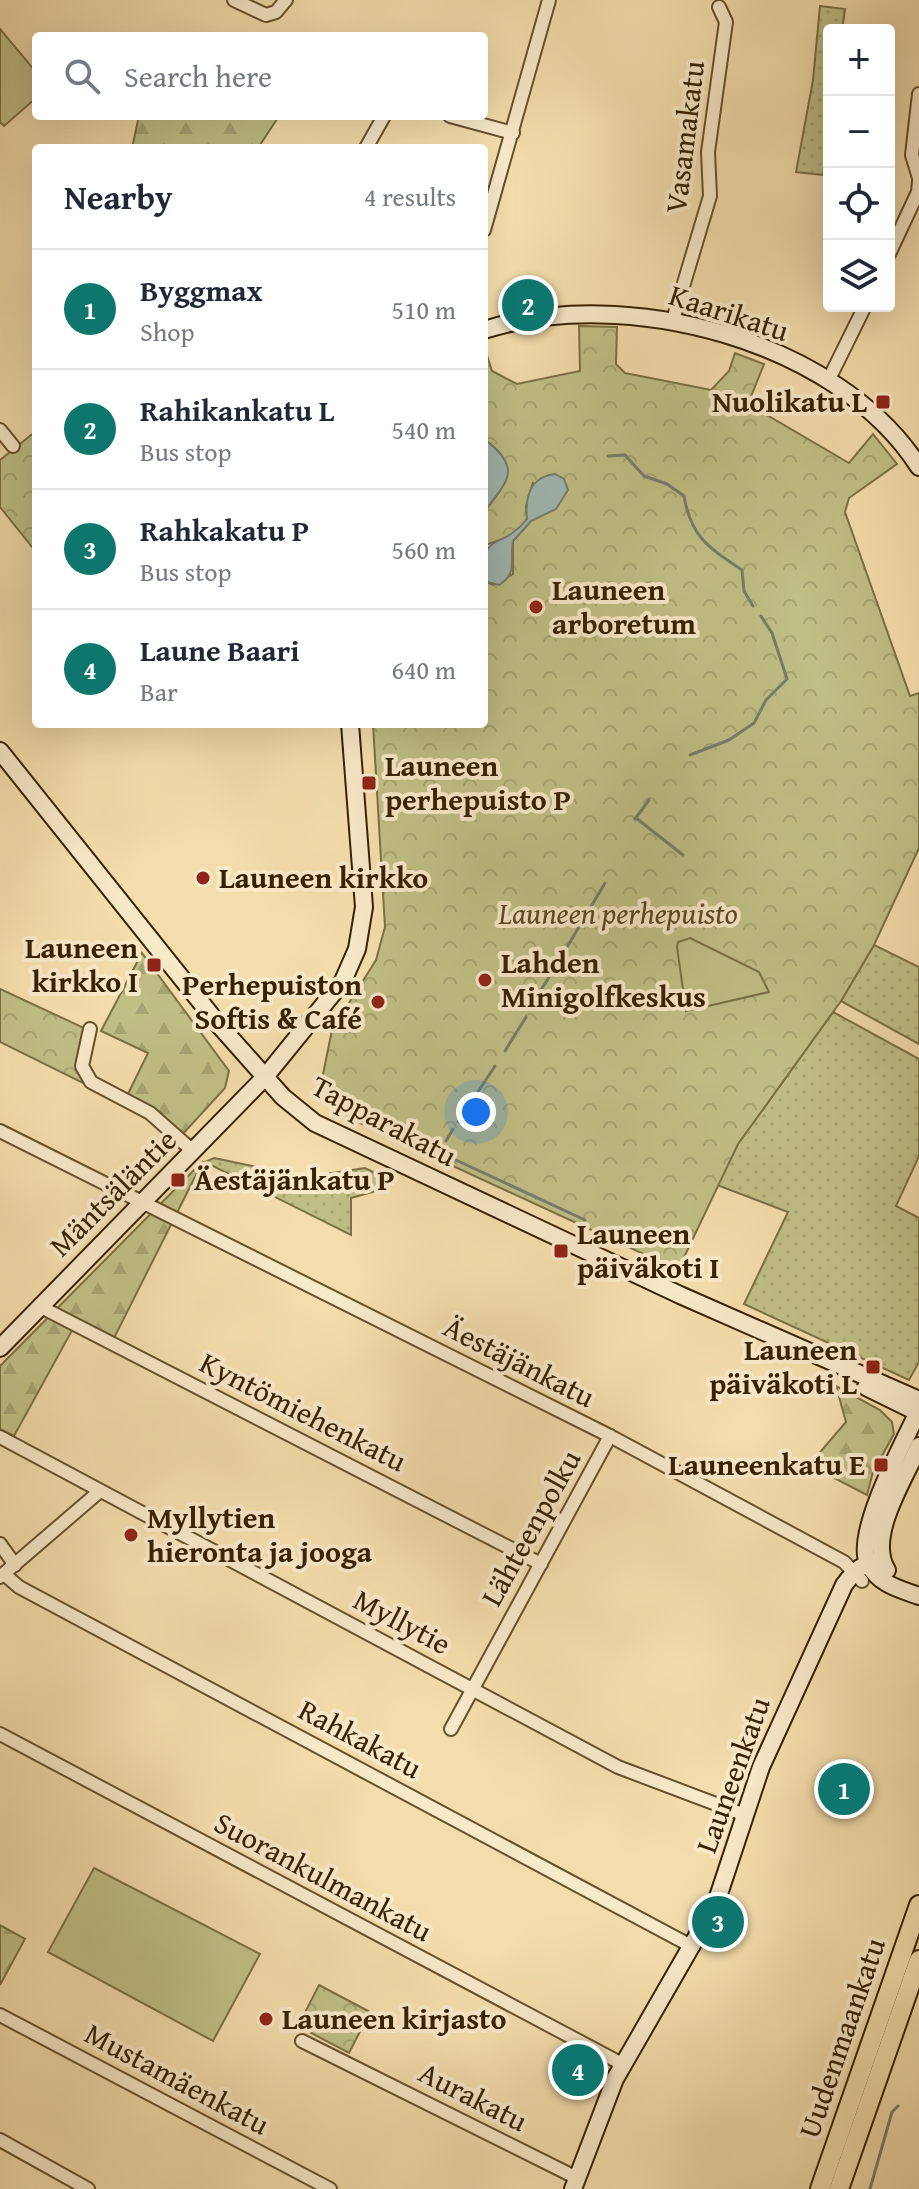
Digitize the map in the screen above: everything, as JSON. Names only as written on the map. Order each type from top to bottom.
[{"type":"main road","name":"Uudenmaankatu","points":[[820,2189],[919,1905]]},
{"type":"main road","name":"Uudenmaankatu","points":[[839,2189],[919,1960]]},
{"type":"street","points":[[234,0],[266,15],[276,12],[286,0]]},
{"type":"street","points":[[488,214],[549,0]]},
{"type":"street","name":"Vasamakatu","points":[[673,320],[710,196],[708,152],[726,22],[719,7]]},
{"type":"street","points":[[895,241],[918,192],[919,180],[912,155],[919,94]]},
{"type":"street","points":[[368,144],[382,120]]},
{"type":"street","points":[[465,120],[513,133]]},
{"type":"street","name":"Kaarikatu","points":[[488,329],[557,314],[606,312],[673,320],[757,346],[828,381],[880,418],[904,444],[919,467]]},
{"type":"street","points":[[828,381],[862,312]]},
{"type":"street","points":[[0,430],[13,446]]},
{"type":"street","points":[[265,1077],[343,981],[362,929],[360,839],[350,728]]},
{"type":"street","name":"Tapparakatu","points":[[0,751],[132,920],[265,1077],[298,1111],[329,1130],[822,1358],[848,1378],[919,1409]]},
{"type":"street","points":[[90,1029],[82,1066],[91,1082],[150,1113],[194,1152]]},
{"type":"street","name":"Mäntsäläntie","points":[[0,1348],[265,1077]]},
{"type":"street","name":"Äestäjänkatu","points":[[0,1131],[610,1436],[844,1562],[868,1570]]},
{"type":"street","name":"Kyntömiehenkatu","points":[[41,1307],[541,1564]]},
{"type":"street","name":"Launeenkatu","points":[[868,1570],[865,1547],[869,1525],[919,1409]]},
{"type":"street","name":"Lähteenpolku","points":[[451,1729],[610,1436]]},
{"type":"street","name":"Myllytie","points":[[0,1437],[618,1767],[745,1815]]},
{"type":"street","name":"Launeenkatu","points":[[575,2183],[602,2106],[622,2064],[716,1903],[745,1815],[796,1684],[840,1595],[868,1570],[881,1532],[919,1446]]},
{"type":"street","points":[[6,1572],[100,1491]]},
{"type":"street","name":"Rahkakatu","points":[[0,1544],[6,1572],[19,1587],[693,1947]]},
{"type":"street","points":[[868,1570],[889,1574],[918,1596]]},
{"type":"street","name":"Suorankulmankatu","points":[[0,1734],[622,2064]]},
{"type":"street","name":"Mustamäenkatu","points":[[0,2015],[330,2189]]},
{"type":"street","name":"Aurakatu","points":[[302,2041],[575,2183]]},
{"type":"street","points":[[0,2140],[88,2189]]},
{"type":"green space","points":[[820,6],[845,9],[843,24],[823,24],[823,175],[796,172],[813,80]]},
{"type":"green space","points":[[0,29],[32,67],[32,102],[4,126],[0,122]]},
{"type":"green space","points":[[138,120],[276,120],[261,144],[133,144]]},
{"type":"green space","name":"Launeen perhepuisto","points":[[579,326],[617,327],[616,364],[625,373],[711,390],[729,371],[735,353],[764,364],[748,404],[849,463],[873,434],[897,464],[849,498],[845,512],[910,696],[919,693],[919,848],[874,945],[841,1001],[738,1144],[678,1270],[347,1117],[340,1094],[322,1079],[332,1030],[376,960],[385,927],[373,728],[488,728],[488,583],[493,585],[513,574],[513,541],[531,521],[533,482],[526,506],[527,519],[515,535],[488,544],[488,507],[504,484],[507,467],[504,458],[488,442],[488,358],[492,371],[517,384],[580,371]]},
{"type":"green space","points":[[32,434],[32,547],[0,507],[0,460]]},
{"type":"green space","points":[[690,938],[759,972],[769,992],[686,1011],[677,947],[678,942]]},
{"type":"green space","points":[[874,945],[919,967],[919,1044],[841,1001]]},
{"type":"green space","points":[[142,953],[229,1071],[225,1088],[182,1135],[127,1096],[148,1053],[101,1031]]},
{"type":"green space","points":[[0,989],[84,1028],[76,1069],[87,1085],[0,1042]]},
{"type":"green space","points":[[833,1012],[919,1059],[919,1156],[896,1206],[919,1218],[919,1362],[909,1380],[744,1304],[788,1212],[717,1185],[738,1144]]},
{"type":"green space","points":[[214,1158],[305,1177],[365,1168],[392,1181],[387,1188],[351,1198],[351,1235],[205,1162]]},
{"type":"green space","points":[[203,1161],[112,1342],[75,1325],[14,1436],[0,1429],[0,1366]]},
{"type":"green space","points":[[836,1386],[880,1410],[892,1422],[894,1434],[873,1472],[867,1495],[809,1465],[846,1422]]},
{"type":"green space","points":[[94,1868],[260,1954],[213,2041],[48,1952]]},
{"type":"green space","points":[[0,1925],[25,1939],[0,1985]]},
{"type":"green space","points":[[319,1985],[370,2012],[349,2053],[298,2026]]},
{"type":"water","points":[[488,442],[504,459],[507,467],[508,475],[488,507]]},
{"type":"water","points":[[555,474],[564,479],[568,490],[556,509],[531,521],[513,541],[511,570],[505,580],[499,585],[488,582],[489,547],[508,536],[527,519],[528,495],[535,483]]},
{"type":"waterway","points":[[608,456],[625,455],[644,476],[667,484],[684,496],[691,522],[703,540],[742,570],[744,591],[753,606]]},
{"type":"waterway","points":[[690,755],[729,740],[754,723],[766,700],[787,679],[772,633],[761,616]]},
{"type":"waterway","points":[[635,819],[649,800]]},
{"type":"waterway","points":[[636,818],[683,855]]},
{"type":"waterway","points":[[567,947],[605,883]]},
{"type":"waterway","points":[[541,990],[564,953]]},
{"type":"waterway","points":[[531,1008],[537,999]]},
{"type":"waterway","points":[[505,1051],[526,1017]]},
{"type":"waterway","points":[[458,1122],[495,1066]]},
{"type":"waterway","points":[[446,1141],[453,1129]]},
{"type":"waterway","points":[[443,1146],[445,1155],[585,1220]]},
{"type":"waterway","points":[[870,2189],[892,2112],[898,2106]]},
{"type":"place","name":"Rahikankatu L","points":[[528,305]]},
{"type":"place","name":"Nuolikatu L","points":[[883,402]]},
{"type":"place","name":"Launeen arboretum","points":[[536,607]]},
{"type":"place","name":"Launeen perhepuisto P","points":[[369,783]]},
{"type":"place","name":"Launeen kirkko","points":[[203,878]]},
{"type":"place","name":"Launeen kirkko I","points":[[154,965]]},
{"type":"place","name":"Lahden Minigolfkeskus","points":[[485,980]]},
{"type":"place","name":"Perhepuiston Softis & Café","points":[[378,1002]]},
{"type":"place","name":"Äestäjänkatu P","points":[[178,1180]]},
{"type":"place","name":"Launeen päiväkoti I","points":[[561,1251]]},
{"type":"place","name":"Launeen päiväkoti L","points":[[873,1367]]},
{"type":"place","name":"Launeenkatu E","points":[[881,1465]]},
{"type":"place","name":"Myllytien hieronta ja jooga","points":[[131,1535]]},
{"type":"place","name":"Byggmax","points":[[844,1789]]},
{"type":"place","name":"Rahkakatu P","points":[[718,1922]]},
{"type":"place","name":"Launeen kirjasto","points":[[266,2019]]},
{"type":"place","name":"Laune Baari","points":[[578,2070]]}]
